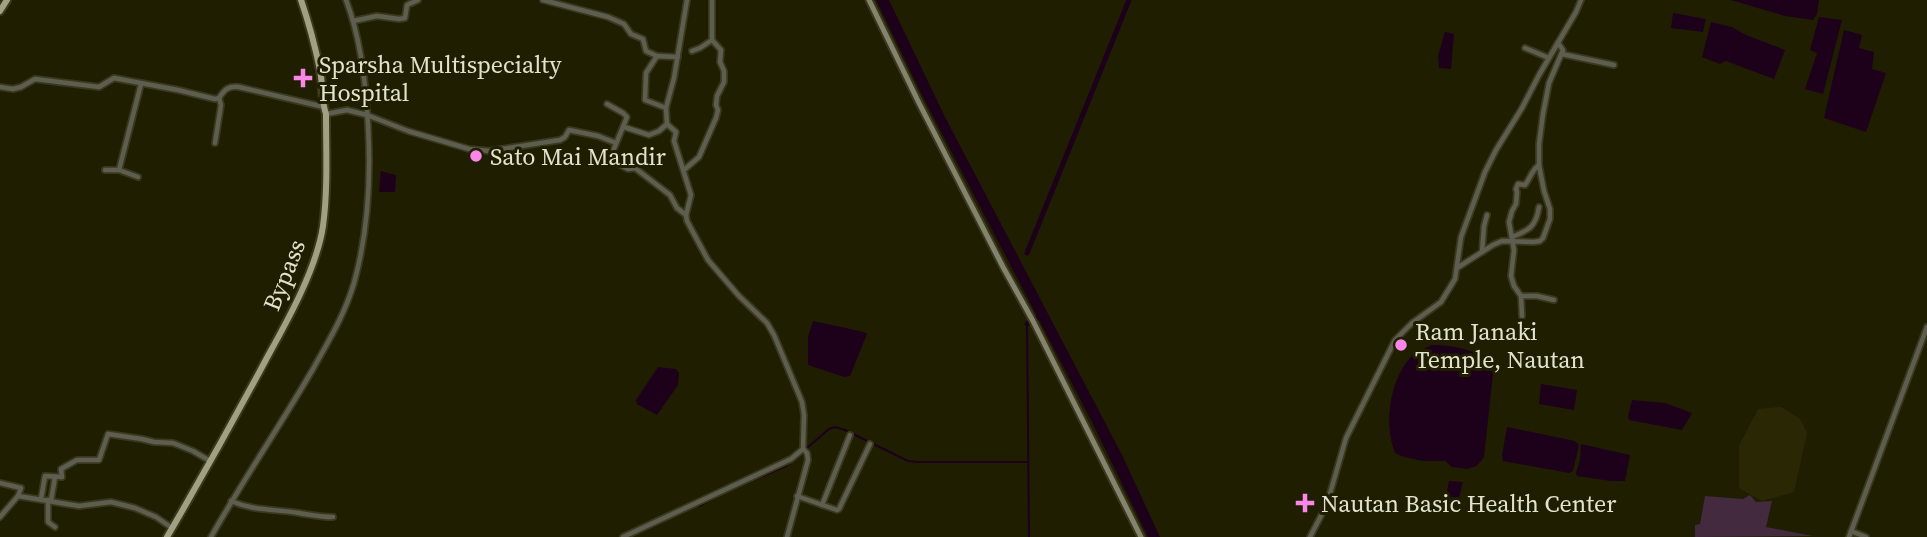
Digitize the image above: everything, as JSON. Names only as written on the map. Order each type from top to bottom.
[{"type":"main road","points":[[0,11],[7,0]]},
{"type":"main road","name":"Bypass","points":[[167,537],[296,305],[323,228],[326,180],[325,111],[321,74],[301,0]]},
{"type":"main road","points":[[869,0],[1141,537]]},
{"type":"street","points":[[211,537],[301,390],[328,342],[354,284],[366,224],[369,140],[362,66],[346,0]]},
{"type":"street","points":[[353,21],[377,16],[405,18],[407,5],[418,0]]},
{"type":"street","points":[[543,0],[624,23],[631,34],[643,39],[646,51],[657,56],[678,57]]},
{"type":"street","points":[[687,0],[666,108],[667,124],[676,132],[674,141],[691,195],[686,215],[691,230],[708,260],[738,296],[767,323],[802,402],[808,460],[787,537]]},
{"type":"street","points":[[684,170],[699,157],[710,135],[718,110],[717,96],[724,82],[719,46],[712,40],[712,0]]},
{"type":"street","points":[[1310,537],[1327,504],[1346,438],[1395,340],[1412,323],[1441,302],[1455,279],[1461,237],[1485,172],[1577,12],[1581,0]]},
{"type":"street","points":[[692,51],[712,40]]},
{"type":"street","points":[[1512,239],[1540,242],[1550,219],[1539,164],[1545,100],[1563,50],[1558,43]]},
{"type":"street","points":[[1525,48],[1549,58]]},
{"type":"street","points":[[1562,54],[1614,65]]},
{"type":"street","points":[[657,56],[646,73],[645,100],[666,108]]},
{"type":"street","points":[[0,87],[13,89],[35,79],[99,87],[114,78],[215,99],[230,86],[263,92],[325,111],[346,110],[367,115],[408,131],[469,149],[496,150],[560,140],[565,138],[569,130],[616,143]]},
{"type":"street","points":[[119,170],[141,84]]},
{"type":"street","points":[[215,143],[221,105],[219,98]]},
{"type":"street","points":[[607,104],[628,117],[611,156],[614,162],[641,172],[670,195],[677,208],[686,215]]},
{"type":"street","points":[[624,127],[649,135],[667,124]]},
{"type":"street","points":[[1522,316],[1521,296],[1511,276],[1514,258],[1509,222],[1516,204],[1518,184],[1525,185],[1532,170],[1539,164]]},
{"type":"street","points":[[105,170],[119,170],[138,177]]},
{"type":"street","points":[[1457,268],[1502,241],[1512,239],[1532,227],[1539,207]]},
{"type":"street","points":[[1482,252],[1487,215]]},
{"type":"street","points":[[1521,296],[1554,300]]},
{"type":"street","points":[[1849,537],[1927,327]]},
{"type":"street","points":[[41,499],[45,476],[62,477],[61,469],[77,460],[99,460],[108,434],[154,443],[173,443],[211,461]]},
{"type":"street","points":[[822,505],[850,435]]},
{"type":"street","points":[[797,496],[839,509],[870,444]]},
{"type":"street","points":[[623,537],[805,450]]},
{"type":"street","points":[[55,477],[48,522],[55,527]]},
{"type":"street","points":[[0,483],[21,488],[18,496],[0,517]]},
{"type":"street","points":[[18,496],[79,506],[111,502],[122,504],[156,517],[172,528]]},
{"type":"street","points":[[231,501],[257,509],[333,517]]},
{"type":"street","points":[[1851,531],[1866,537]]},
{"type":"shaded area","points":[[876,0],[889,0],[945,117],[1122,455],[1160,537],[1148,537]]},
{"type":"shaded area","points":[[1731,0],[1819,0],[1817,14],[1813,20],[1785,16]]},
{"type":"shaded area","points":[[1673,13],[1706,19],[1703,32],[1671,28]]},
{"type":"shaded area","points":[[1819,17],[1842,20],[1823,94],[1805,89],[1817,53],[1810,50]]},
{"type":"shaded area","points":[[1711,22],[1732,27],[1785,50],[1774,79],[1726,61],[1720,64],[1702,57]]},
{"type":"shaded area","points":[[1844,30],[1862,35],[1859,48],[1874,52],[1872,69],[1886,73],[1866,132],[1824,118]]},
{"type":"shaded area","points":[[1445,32],[1454,34],[1451,69],[1439,68],[1438,56]]},
{"type":"shaded area","points":[[381,171],[396,175],[395,192],[379,192]]},
{"type":"shaded area","points":[[813,321],[867,334],[850,376],[844,377],[808,365],[808,337]]},
{"type":"shaded area","points":[[1432,345],[1465,349],[1494,364],[1484,457],[1477,466],[1467,469],[1452,467],[1445,461],[1423,461],[1395,453],[1389,417],[1397,380],[1411,357]]},
{"type":"shaded area","points":[[658,367],[676,369],[679,373],[678,385],[657,415],[637,404],[636,400]]},
{"type":"shaded area","points":[[1541,384],[1577,390],[1574,410],[1539,404]]},
{"type":"shaded area","points":[[1632,400],[1665,403],[1692,413],[1682,430],[1629,420]]},
{"type":"shaded area","points":[[1781,407],[1800,419],[1807,433],[1794,492],[1762,501],[1739,488],[1739,446],[1758,409]]},
{"type":"shaded area","points":[[1507,427],[1575,441],[1579,445],[1573,471],[1569,473],[1503,461]]},
{"type":"shaded area","points":[[1581,444],[1630,455],[1625,481],[1577,476]]},
{"type":"shaded area","points":[[1449,481],[1463,482],[1459,498],[1446,496]]},
{"type":"shaded area","points":[[1750,495],[1756,502],[1772,501],[1766,527],[1813,536],[1695,537],[1695,525],[1700,524],[1705,496],[1743,499]]},
{"type":"waterway","points":[[1027,253],[1129,0]]},
{"type":"waterway","points":[[1027,324],[1041,316]]},
{"type":"waterway","points":[[1027,324],[1029,537]]},
{"type":"waterway","points":[[700,506],[786,466],[829,429],[835,427],[908,461],[1027,462]]},
{"type":"place","name":"Sparsha Multispecialty Hospital","points":[[303,78]]},
{"type":"place","name":"Sato Mai Mandir","points":[[476,156]]},
{"type":"place","name":"Ram Janaki Temple, Nautan","points":[[1401,345]]},
{"type":"place","name":"Nautan Basic Health Center","points":[[1305,503]]}]
